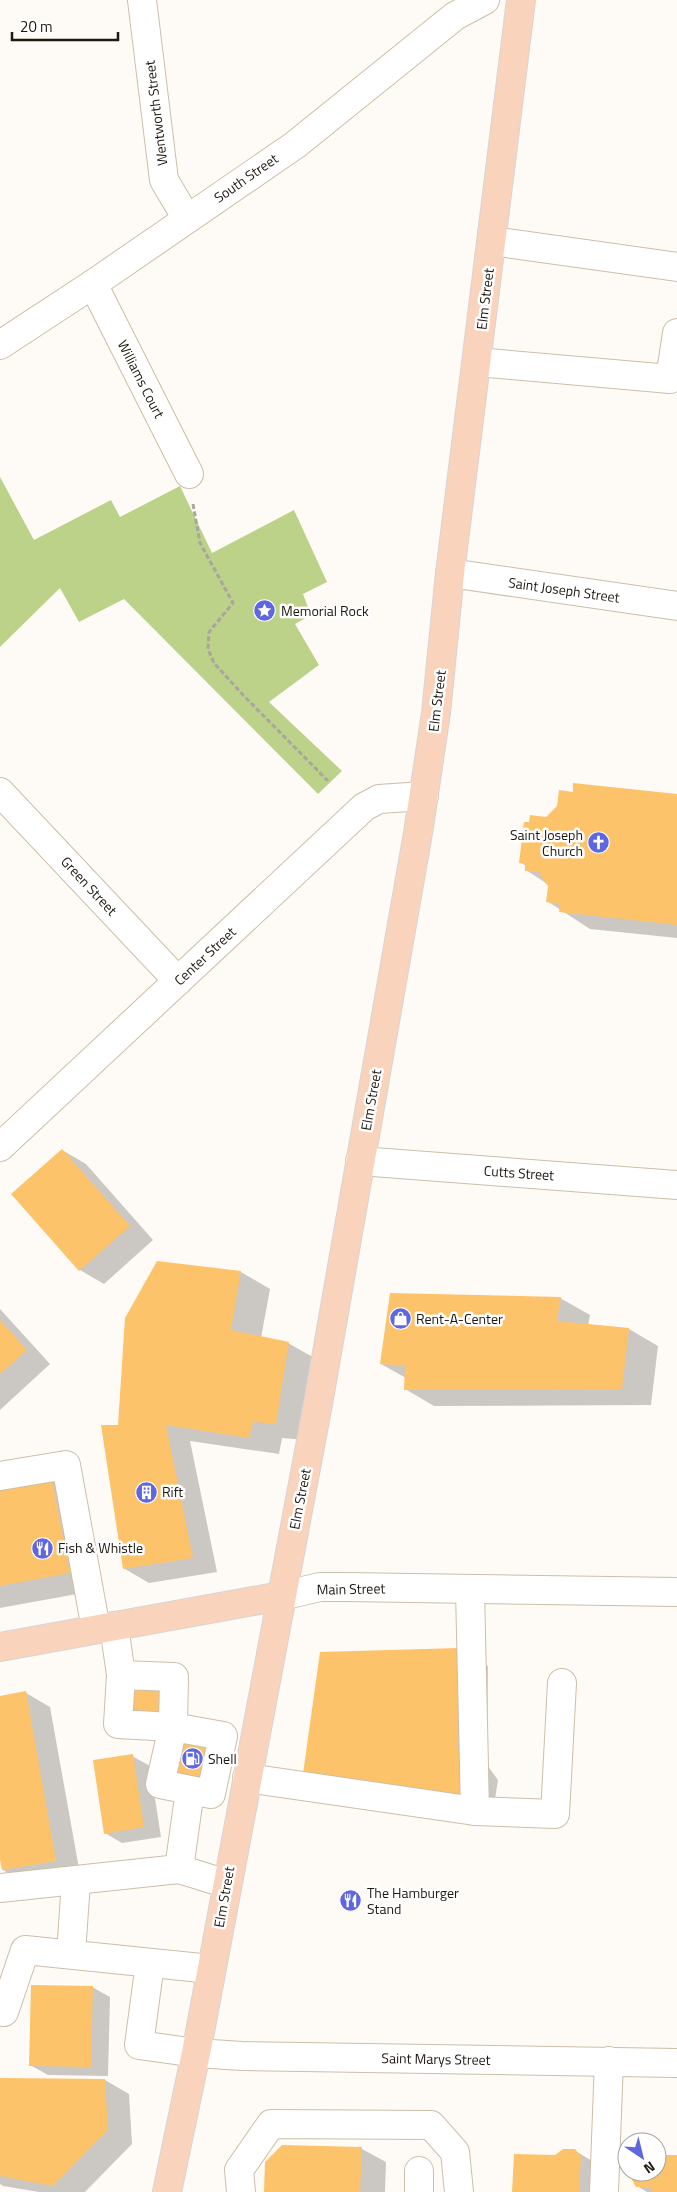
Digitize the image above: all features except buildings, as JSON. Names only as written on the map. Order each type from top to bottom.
[{"type":"main road","name":"Elm Street","points":[[167,2192],[196,2053],[254,1744],[424,796],[436,713],[450,574],[521,0]]},
{"type":"main road","name":"Main Street","points":[[0,1647],[281,1596]]},
{"type":"street","name":"Wentworth Street","points":[[142,0],[164,180],[187,219]]},
{"type":"street","name":"South Street","points":[[0,345],[93,284],[295,144],[455,16],[485,0]]},
{"type":"street","points":[[492,241],[677,267]]},
{"type":"street","name":"Williams Court","points":[[93,284],[189,474]]},
{"type":"street","points":[[477,362],[670,379],[677,333]]},
{"type":"street","name":"Saint Joseph Street","points":[[450,574],[677,606]]},
{"type":"street","name":"Green Street","points":[[0,792],[178,981]]},
{"type":"street","name":"Center Street","points":[[0,1147],[364,807],[379,799],[424,796]]},
{"type":"street","name":"Cutts Street","points":[[360,1161],[677,1185]]},
{"type":"street","points":[[0,1476],[66,1465],[105,1628],[121,1675],[118,1724],[173,1727],[254,1744]]},
{"type":"street","name":"Main Street","points":[[281,1596],[320,1587],[677,1592]]},
{"type":"street","points":[[470,1589],[475,1811]]},
{"type":"street","points":[[121,1675],[174,1677],[173,1727],[160,1784],[201,1792],[245,1789],[475,1811],[555,1814],[562,1683]]},
{"type":"street","points":[[179,1869],[201,1792],[223,1736]]},
{"type":"street","points":[[0,1888],[179,1869],[227,1884]]},
{"type":"street","points":[[71,1954],[76,1881]]},
{"type":"street","points":[[4,2012],[25,1950],[211,1969]]},
{"type":"street","name":"Saint Marys Street","points":[[150,1963],[139,2045],[196,2053],[242,2056],[677,2063]]},
{"type":"street","points":[[604,2192],[609,2061]]},
{"type":"street","points":[[241,2192],[240,2170],[271,2124],[280,2124],[431,2125],[455,2152],[459,2192]]},
{"type":"path","points":[[189,474],[193,484],[193,512],[200,544],[233,603],[209,632],[208,649],[214,663],[242,695],[328,781]]},
{"type":"green space","points":[[0,477],[34,540],[111,500],[120,517],[180,486],[212,553],[294,510],[327,582],[303,594],[311,615],[295,624],[319,665],[269,702],[342,771],[318,794],[124,599],[79,622],[60,588],[0,647]]},
{"type":"place","name":"Memorial Rock","points":[[265,611]]},
{"type":"place","name":"Saint Joseph Church","points":[[599,843]]},
{"type":"place","name":"Rent-A-Center","points":[[400,1319]]},
{"type":"place","name":"Rift","points":[[146,1492]]},
{"type":"place","name":"Fish & Whistle","points":[[42,1548]]},
{"type":"place","name":"Shell","points":[[192,1759]]},
{"type":"place","name":"The Hamburger Stand","points":[[351,1901]]}]
